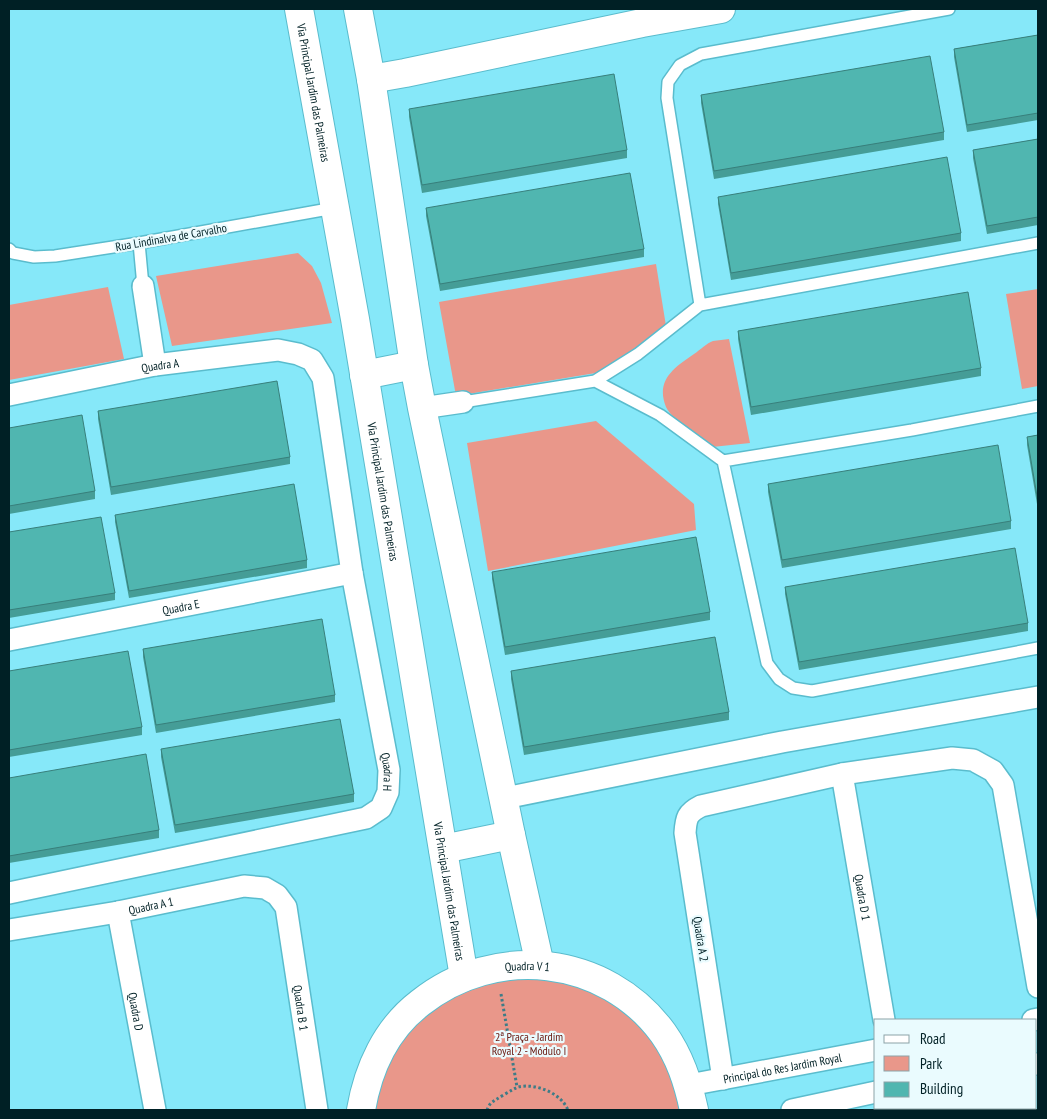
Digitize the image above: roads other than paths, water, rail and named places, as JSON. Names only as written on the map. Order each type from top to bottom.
[{"type":"street","name":"Via Principal Jardim das Palmeiras","points":[[298,9],[364,375],[464,976]]},
{"type":"street","points":[[358,9],[371,79],[422,408],[540,965]]},
{"type":"street","points":[[371,79],[642,23],[721,9]]},
{"type":"street","points":[[143,286],[155,365]]},
{"type":"street","name":"Quadra A","points":[[9,395],[155,365],[278,350],[298,354],[312,360]]},
{"type":"street","name":"Quadra H","points":[[9,893],[366,818],[381,808],[388,792],[389,770],[352,573],[323,378],[312,360]]},
{"type":"street","points":[[364,375],[414,365]]},
{"type":"street","points":[[422,408],[463,402]]},
{"type":"street","name":"Quadra E","points":[[9,640],[352,573]]},
{"type":"street","points":[[504,798],[782,742],[1038,697]]},
{"type":"street","points":[[842,774],[952,758],[973,760],[993,771],[1003,785],[1038,987]]},
{"type":"street","name":"Quadra A 2","points":[[723,1079],[685,833],[686,819],[692,810],[700,806],[842,774]]},
{"type":"street","name":"Quadra D 1","points":[[842,774],[884,1019]]},
{"type":"street","points":[[443,849],[511,835]]},
{"type":"street","name":"Quadra A 1","points":[[9,930],[118,912],[244,886],[265,888],[277,895],[286,907]]},
{"type":"street","name":"Quadra B 1","points":[[286,907],[317,1110]]},
{"type":"street","name":"Quadra D","points":[[118,912],[155,1110]]},
{"type":"street","name":"Quadra V 1","points":[[361,1110],[364,1092],[372,1067],[384,1043],[400,1022],[419,1003],[441,988],[464,976],[497,967],[540,965],[569,970],[596,979],[622,993],[644,1012],[663,1034],[678,1058],[691,1098]]},
{"type":"street","name":"Principal do Res Jardim Royal","points":[[691,1098],[723,1079],[874,1050]]},
{"type":"street","points":[[792,1110],[874,1092]]},
{"type":"lane","points":[[700,305],[667,98],[668,82],[680,66],[701,54],[949,9]]},
{"type":"lane","name":"Rua Lindinalva de Carvalho","points":[[9,250],[13,253],[34,258],[55,256],[334,208]]},
{"type":"lane","points":[[139,243],[143,286]]},
{"type":"lane","points":[[463,402],[595,381],[638,354],[700,305],[1038,243]]},
{"type":"lane","points":[[595,381],[660,415],[723,461],[767,663],[779,679],[793,688],[812,691],[1038,648]]},
{"type":"lane","points":[[723,461],[912,430],[1038,406]]},
{"type":"park label","name":"2ª Praça - Jardim Royal 2 - Módulo I","points":[[529,1043]]}]
